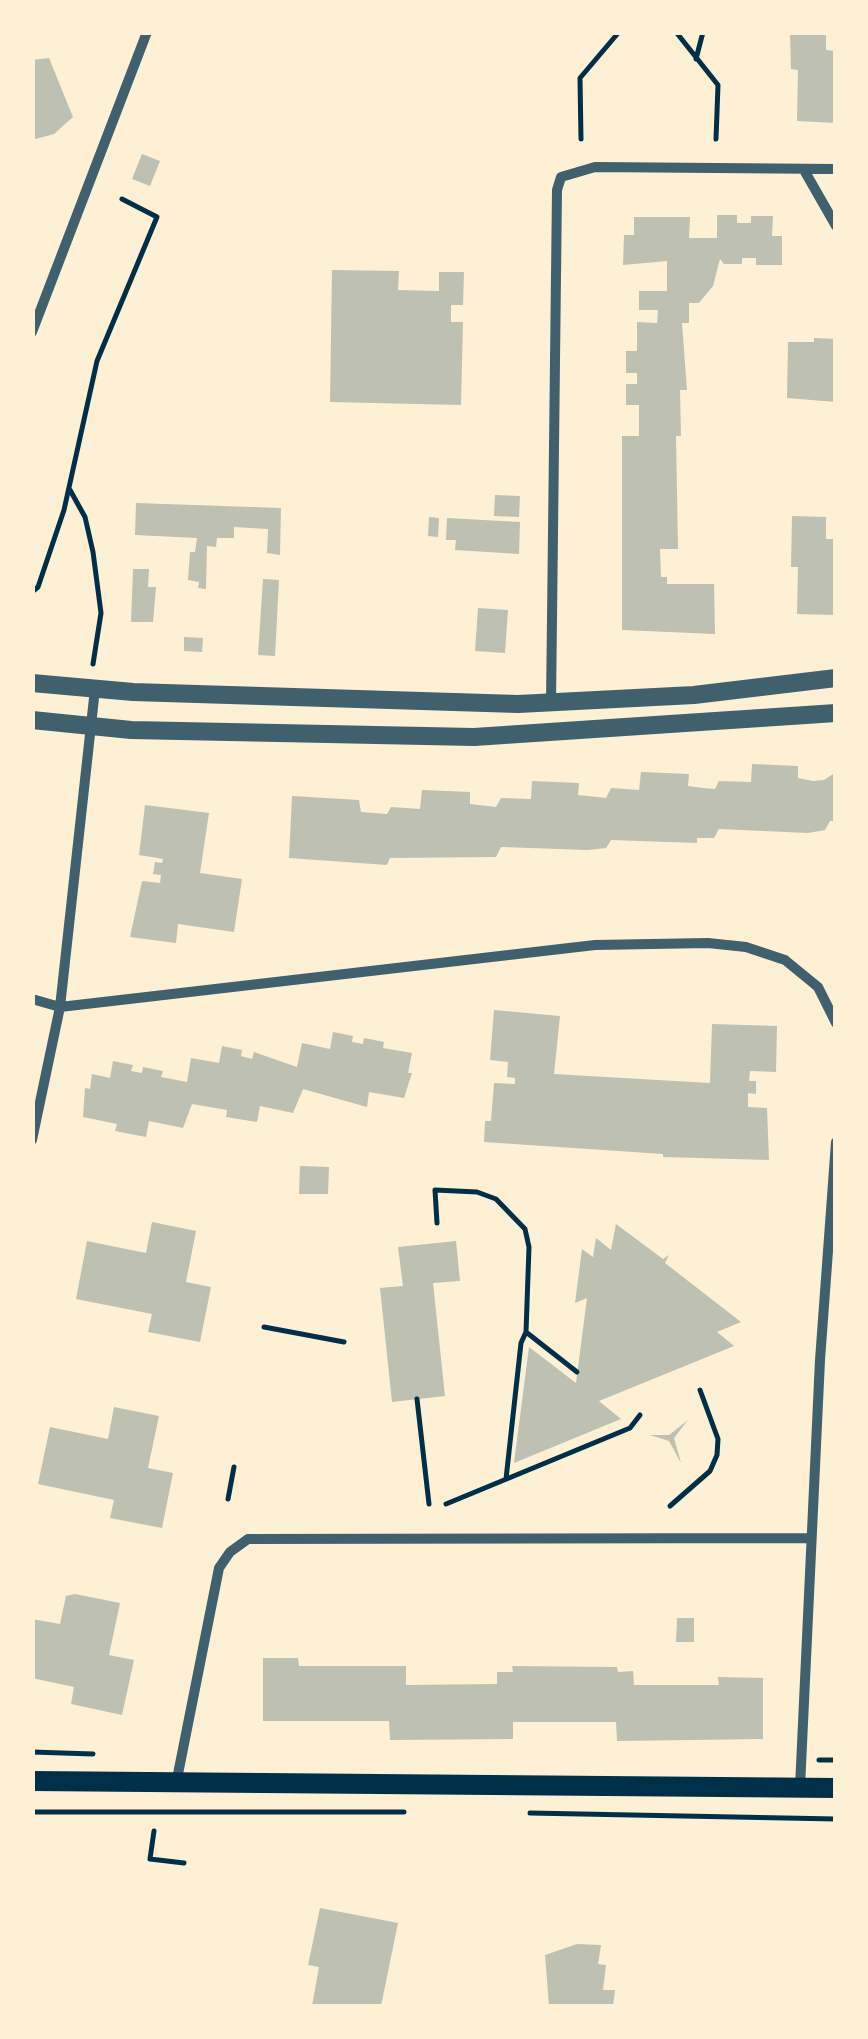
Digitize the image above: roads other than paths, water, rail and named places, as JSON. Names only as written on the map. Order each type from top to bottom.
[{"type":"main road","points":[[32,1780],[836,1788]]},
{"type":"street","points":[[32,332],[147,32]]},
{"type":"street","points":[[551,703],[556,190],[561,177],[594,167],[836,169]]},
{"type":"street","points":[[804,170],[836,226]]},
{"type":"street","points":[[32,682],[95,690],[551,703],[694,695],[836,678]]},
{"type":"street","points":[[32,1140],[60,1007],[95,690]]},
{"type":"street","points":[[32,720],[94,726],[474,738],[836,712]]},
{"type":"street","points":[[32,999],[60,1007],[614,945],[746,947],[785,960],[818,987],[836,1023]]},
{"type":"street","points":[[800,1788],[810,1538],[836,1142]]},
{"type":"street","points":[[176,1784],[219,1568],[230,1552],[248,1539],[810,1538]]}]
